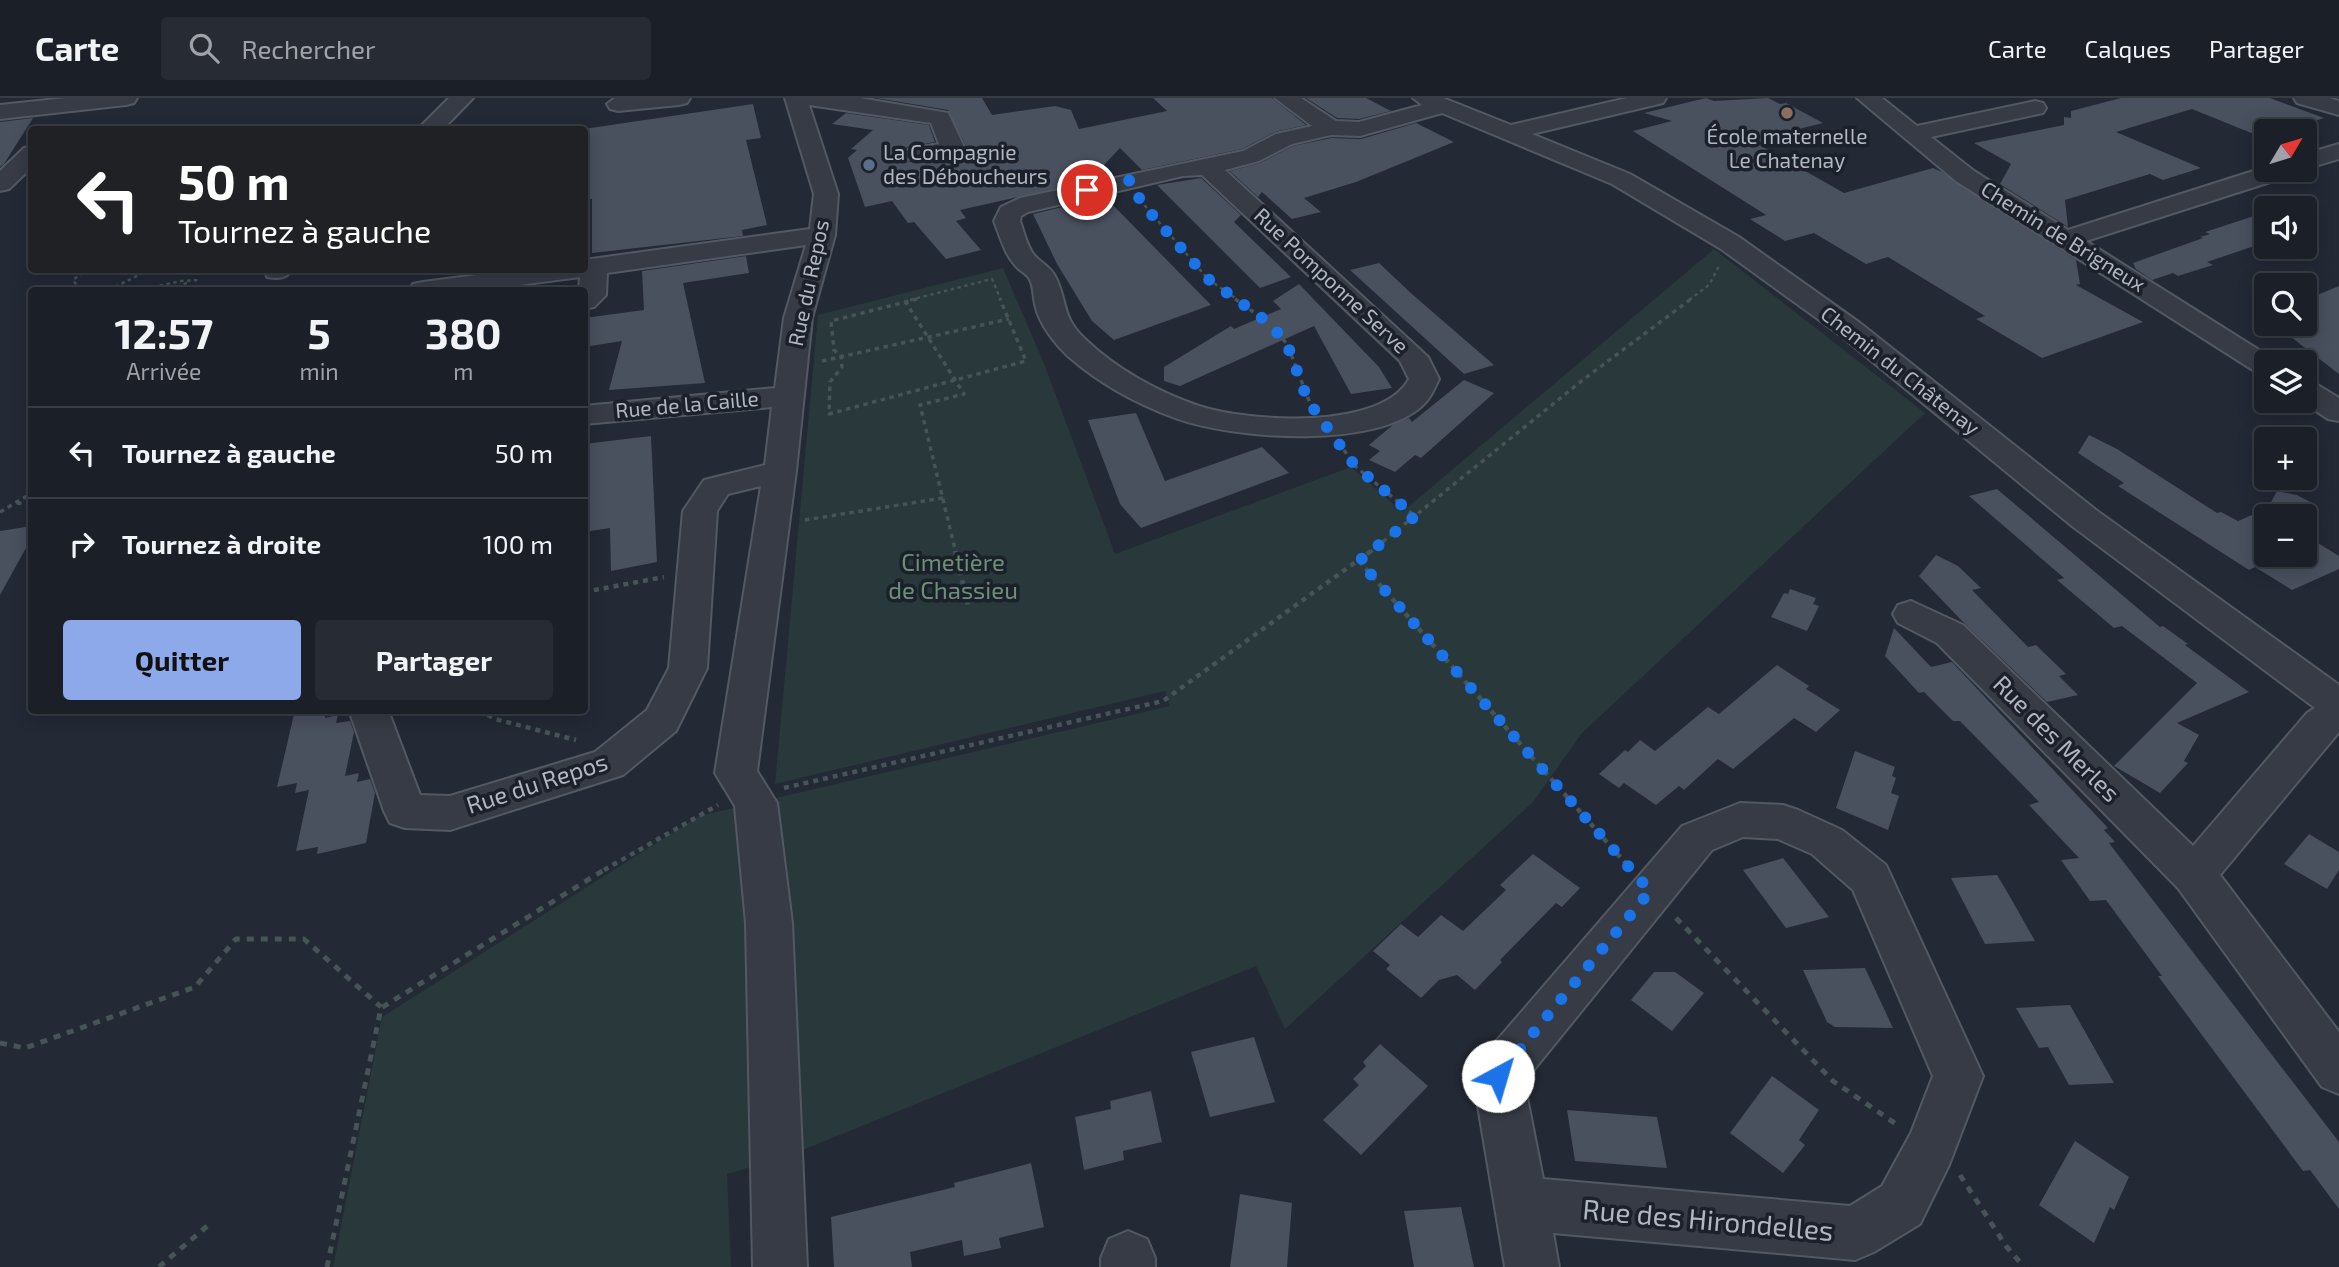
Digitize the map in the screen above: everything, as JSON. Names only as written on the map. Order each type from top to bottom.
[{"type":"street","points":[[0,112],[126,98]]},
{"type":"street","points":[[432,126],[462,98]]},
{"type":"street","points":[[618,104],[679,98]]},
{"type":"street","points":[[797,98],[825,99],[940,118],[953,149],[918,154]]},
{"type":"street","name":"Rue du Repos","points":[[755,799],[736,773],[773,524],[798,318],[822,235],[826,194],[797,98]]},
{"type":"street","points":[[1286,98],[1331,128]]},
{"type":"street","points":[[1508,133],[1655,98]]},
{"type":"street","name":"Chemin de Brigneux","points":[[1868,98],[1965,176],[2254,358]]},
{"type":"street","points":[[2305,98],[2339,108]]},
{"type":"street","points":[[60,126],[81,102]]},
{"type":"street","name":"Rue Pomponne Serve","points":[[1208,167],[1413,357],[1424,379],[1413,398],[1386,414],[1356,423],[1327,426],[1260,425],[1188,412],[1107,373],[1083,354],[1050,312],[1050,299],[1040,273],[1024,261],[1007,221],[1010,212],[1020,206],[1184,169],[1208,167],[1251,156],[1284,139],[1331,128],[1360,129],[1434,102]]},
{"type":"street","name":"Chemin du Châtenay","points":[[1434,102],[1621,179],[1730,243],[1850,329],[2084,518],[2339,705]]},
{"type":"street","points":[[1911,134],[2035,108]]},
{"type":"street","points":[[2317,158],[2339,151]]},
{"type":"street","points":[[0,184],[28,157]]},
{"type":"street","points":[[2066,239],[2254,179]]},
{"type":"street","points":[[588,267],[822,235]]},
{"type":"street","points":[[434,287],[469,277],[520,273]]},
{"type":"street","points":[[585,273],[592,295],[588,298]]},
{"type":"street","name":"Rue de la Caille","points":[[588,415],[789,396]]},
{"type":"street","points":[[2317,398],[2339,412]]},
{"type":"street","name":"Rue du Repos","points":[[369,714],[405,811],[450,813],[609,764],[662,720],[688,668],[700,511],[716,487],[780,471]]},
{"type":"street","name":"Rue des Merles","points":[[1911,614],[1950,634],[2194,875],[2339,1071]]},
{"type":"street","points":[[2194,875],[2320,724],[2339,712]]},
{"type":"street","points":[[755,799],[769,923],[780,1267]]},
{"type":"street","name":"Rue des Hirondelles","points":[[1522,1204],[1855,1233],[1901,1205],[1931,1147],[1958,1076],[1870,878],[1827,842],[1783,822],[1740,820],[1697,838],[1650,891],[1498,1076],[1532,1267]]},
{"type":"path","points":[[1131,180],[1141,202],[1200,270],[1269,323],[1287,344],[1308,401],[1355,466],[1415,516]]},
{"type":"path","points":[[327,1267],[381,1007],[711,807],[755,799],[1163,701],[1359,561],[1584,379],[1709,285],[1730,243]]},
{"type":"path","points":[[78,287],[73,280],[82,273]]},
{"type":"path","points":[[115,287],[143,273]]},
{"type":"path","points":[[992,279],[1009,319],[1026,361],[829,414],[830,382],[842,367],[841,356],[834,350],[831,321],[992,279]]},
{"type":"path","points":[[178,287],[195,280]]},
{"type":"path","points":[[156,287],[201,280]]},
{"type":"path","points":[[905,301],[964,394],[920,405],[968,605]]},
{"type":"path","points":[[793,364],[1009,319]]},
{"type":"path","points":[[0,512],[28,496]]},
{"type":"path","points":[[773,524],[943,498]]},
{"type":"path","points":[[16,503],[28,504]]},
{"type":"path","points":[[1359,561],[1650,891],[1833,1081],[1931,1147],[1967,1182],[2006,1246],[2024,1267]]},
{"type":"path","points":[[588,591],[695,569]]},
{"type":"path","points":[[486,714],[495,719],[596,746],[609,764]]},
{"type":"path","points":[[0,1043],[24,1048],[195,987],[236,939],[304,939],[381,1007]]},
{"type":"path","points":[[159,1267],[212,1222]]},
{"type":"green space","name":"Cimetière de Chassieu","points":[[1714,249],[1925,413],[1582,733],[1533,802],[1285,1029],[1256,966],[788,1156],[727,1174],[731,1267],[333,1267],[382,1017],[699,816],[1170,706],[1165,691],[775,784],[818,315],[1003,268],[1045,366],[1115,554],[1351,467],[1402,512]]},
{"type":"building","points":[[876,98],[982,98],[992,115],[1055,106],[1071,110],[1079,129],[1167,111],[1153,98],[1272,98],[1306,125],[1275,132],[1242,149],[1142,170],[1120,148],[1089,181],[960,210],[966,218],[956,221],[981,250],[946,259],[914,222],[908,223],[892,201],[865,207],[848,158],[857,150],[851,149],[873,130],[832,124],[846,113],[929,125],[935,142],[907,147],[902,154],[909,162],[928,163],[955,158],[963,156],[967,148],[948,110]]},
{"type":"building","points":[[1306,98],[1366,98],[1391,111],[1359,119],[1337,118]]},
{"type":"building","points":[[1706,98],[1714,101],[1768,98],[1780,104],[1786,103],[1823,123],[1761,138],[1765,141],[1756,143],[1844,193],[1933,168],[1942,172],[2076,260],[2080,284],[2076,285],[2143,322],[2042,358],[1976,319],[1985,316],[1888,257],[1866,264],[1814,233],[1785,241],[1750,219],[1766,215],[1633,131],[1672,121],[1644,113]]},
{"type":"building","points":[[2121,98],[2270,98],[2324,118],[2317,120],[2254,119],[2254,134],[2192,109],[2116,132],[2201,168],[2163,180],[2150,174],[2065,200],[2068,227],[2000,184],[2011,164],[1974,143],[2064,125],[2064,117],[2071,118],[2071,111]]},
{"type":"building","points":[[753,104],[761,138],[746,140],[767,225],[742,230],[743,236],[592,253],[592,199],[588,199],[588,128]]},
{"type":"building","points":[[33,118],[4,164],[0,167],[0,122]]},
{"type":"building","points":[[1416,123],[1454,142],[1356,182],[1304,198],[1321,212],[1292,219],[1262,192],[1258,197],[1230,171],[1260,163],[1293,146],[1331,138],[1361,139]]},
{"type":"building","points":[[1201,178],[1241,215],[1234,222],[1291,277],[1260,288],[1157,185]]},
{"type":"building","points":[[1105,197],[1211,305],[1114,340],[1092,321],[1057,264],[1033,214]]},
{"type":"building","points":[[2254,216],[2254,246],[2207,262],[2213,265],[2178,276],[2173,273],[2152,280],[2136,269],[2133,263],[2210,234],[2205,232]]},
{"type":"building","points":[[746,256],[749,273],[683,283],[705,383],[609,390],[622,341],[588,346],[588,317],[644,310],[642,271]]},
{"type":"building","points":[[1379,263],[1494,365],[1464,374],[1350,270]]},
{"type":"building","points":[[1299,284],[1379,367],[1392,388],[1351,394],[1314,326],[1180,386],[1164,381],[1164,367],[1231,326],[1234,329],[1281,309],[1273,301]]},
{"type":"building","points":[[2339,286],[2339,374],[2317,357],[2317,350],[2308,350],[2290,336],[2317,336],[2317,295]]},
{"type":"building","points":[[1464,380],[1494,393],[1421,458],[1415,455],[1395,472],[1369,460],[1380,451],[1369,445],[1394,424],[1409,418],[1412,422]]},
{"type":"building","points":[[1136,413],[1165,481],[1262,447],[1289,473],[1141,528],[1120,504],[1088,420]]},
{"type":"building","points":[[2089,435],[2117,449],[2217,513],[2221,512],[2238,521],[2254,514],[2255,567],[2249,570],[2118,486],[2124,483],[2078,453]]},
{"type":"building","points":[[651,436],[657,562],[611,571],[610,528],[588,531],[588,444]]},
{"type":"building","points":[[1997,489],[2160,627],[2163,626],[2188,644],[2185,645],[2249,692],[2177,723],[2199,735],[2184,761],[2188,763],[2160,793],[2114,766],[2197,683],[2122,626],[2114,628],[2057,580],[2064,578],[1969,496]]},
{"type":"building","points":[[2277,491],[2297,495],[2314,504],[2270,504]]},
{"type":"building","points":[[28,527],[28,544],[0,595],[0,531]]},
{"type":"building","points":[[2317,542],[2339,556],[2339,569],[2292,590],[2255,567],[2317,567]]},
{"type":"building","points":[[1936,555],[1958,566],[1981,588],[1972,590],[2028,647],[2036,645],[2066,674],[2059,676],[2078,695],[2047,702],[1962,621],[1919,576]]},
{"type":"building","points":[[1790,589],[1816,598],[1813,604],[1819,606],[1807,631],[1771,617],[1784,593],[1788,594]]},
{"type":"building","points":[[1894,628],[1931,667],[1952,662],[2108,828],[2104,830],[2115,842],[2109,843],[2339,1142],[2339,1209],[2310,1170],[2303,1171],[2158,976],[2162,976],[2106,900],[2090,901],[2061,860],[2079,858],[2029,805],[2039,802],[1960,721],[1953,721],[1924,692],[1919,693],[1885,656]]},
{"type":"building","points":[[1777,665],[1809,686],[1806,689],[1840,710],[1816,732],[1794,718],[1733,769],[1718,759],[1684,790],[1679,786],[1656,805],[1624,783],[1619,788],[1599,774],[1640,740],[1655,751],[1708,707],[1719,714]]},
{"type":"building","points":[[294,714],[326,714],[325,718],[338,715],[336,723],[350,721],[354,732],[345,776],[359,773],[357,782],[370,779],[375,793],[366,843],[317,854],[318,847],[296,851],[309,790],[295,793],[297,783],[277,787]]},
{"type":"building","points":[[1855,751],[1895,767],[1892,776],[1896,778],[1891,793],[1899,796],[1888,830],[1836,808]]},
{"type":"building","points":[[2309,834],[2339,852],[2339,870],[2327,889],[2284,864]]},
{"type":"building","points":[[1533,854],[1580,888],[1562,907],[1556,903],[1500,960],[1502,962],[1475,990],[1457,975],[1439,980],[1421,998],[1386,969],[1390,965],[1373,951],[1401,924],[1418,937],[1441,915],[1463,931],[1506,890],[1500,885]]},
{"type":"building","points":[[1783,858],[1829,917],[1786,928],[1743,870]]},
{"type":"building","points":[[1997,875],[2035,941],[1985,944],[1951,878]]},
{"type":"building","points":[[1865,968],[1893,1028],[1835,1027],[1827,1022],[1803,970]]},
{"type":"building","points":[[1654,972],[1675,972],[1704,993],[1672,1031],[1631,1000]]},
{"type":"building","points":[[2070,1005],[2114,1083],[2069,1085],[2048,1047],[2039,1048],[2016,1008]]},
{"type":"building","points":[[1254,1037],[1275,1102],[1210,1117],[1191,1052]]},
{"type":"building","points":[[1380,1044],[1428,1086],[1361,1155],[1323,1120],[1359,1085],[1353,1079],[1366,1066],[1363,1062]]},
{"type":"building","points":[[1772,1076],[1819,1110],[1799,1140],[1805,1145],[1783,1173],[1730,1133]]},
{"type":"building","points":[[1151,1091],[1162,1142],[1123,1151],[1124,1160],[1084,1170],[1075,1117],[1111,1109],[1110,1101]]},
{"type":"building","points":[[1567,1110],[1657,1117],[1667,1168],[1575,1161]]},
{"type":"building","points":[[2075,1141],[2129,1177],[2114,1210],[2110,1207],[2094,1243],[2039,1205]]},
{"type":"building","points":[[1031,1163],[1044,1227],[999,1238],[1001,1248],[964,1256],[962,1240],[910,1252],[912,1267],[834,1267],[831,1217],[955,1187],[954,1183]]},
{"type":"building","points":[[1240,1194],[1292,1203],[1287,1267],[1230,1267]]},
{"type":"building","points":[[1461,1207],[1474,1267],[1414,1267],[1404,1211]]},
{"type":"place","name":"École maternelle Le Chatenay","points":[[1787,113]]},
{"type":"place","name":"La Compagnie des Déboucheurs","points":[[869,165]]},
{"type":"route","points":[[1087,190],[1131,180],[1141,202],[1208,279],[1269,323],[1287,344],[1308,401],[1355,466],[1415,516],[1359,561],[1650,891],[1498,1076]]}]
